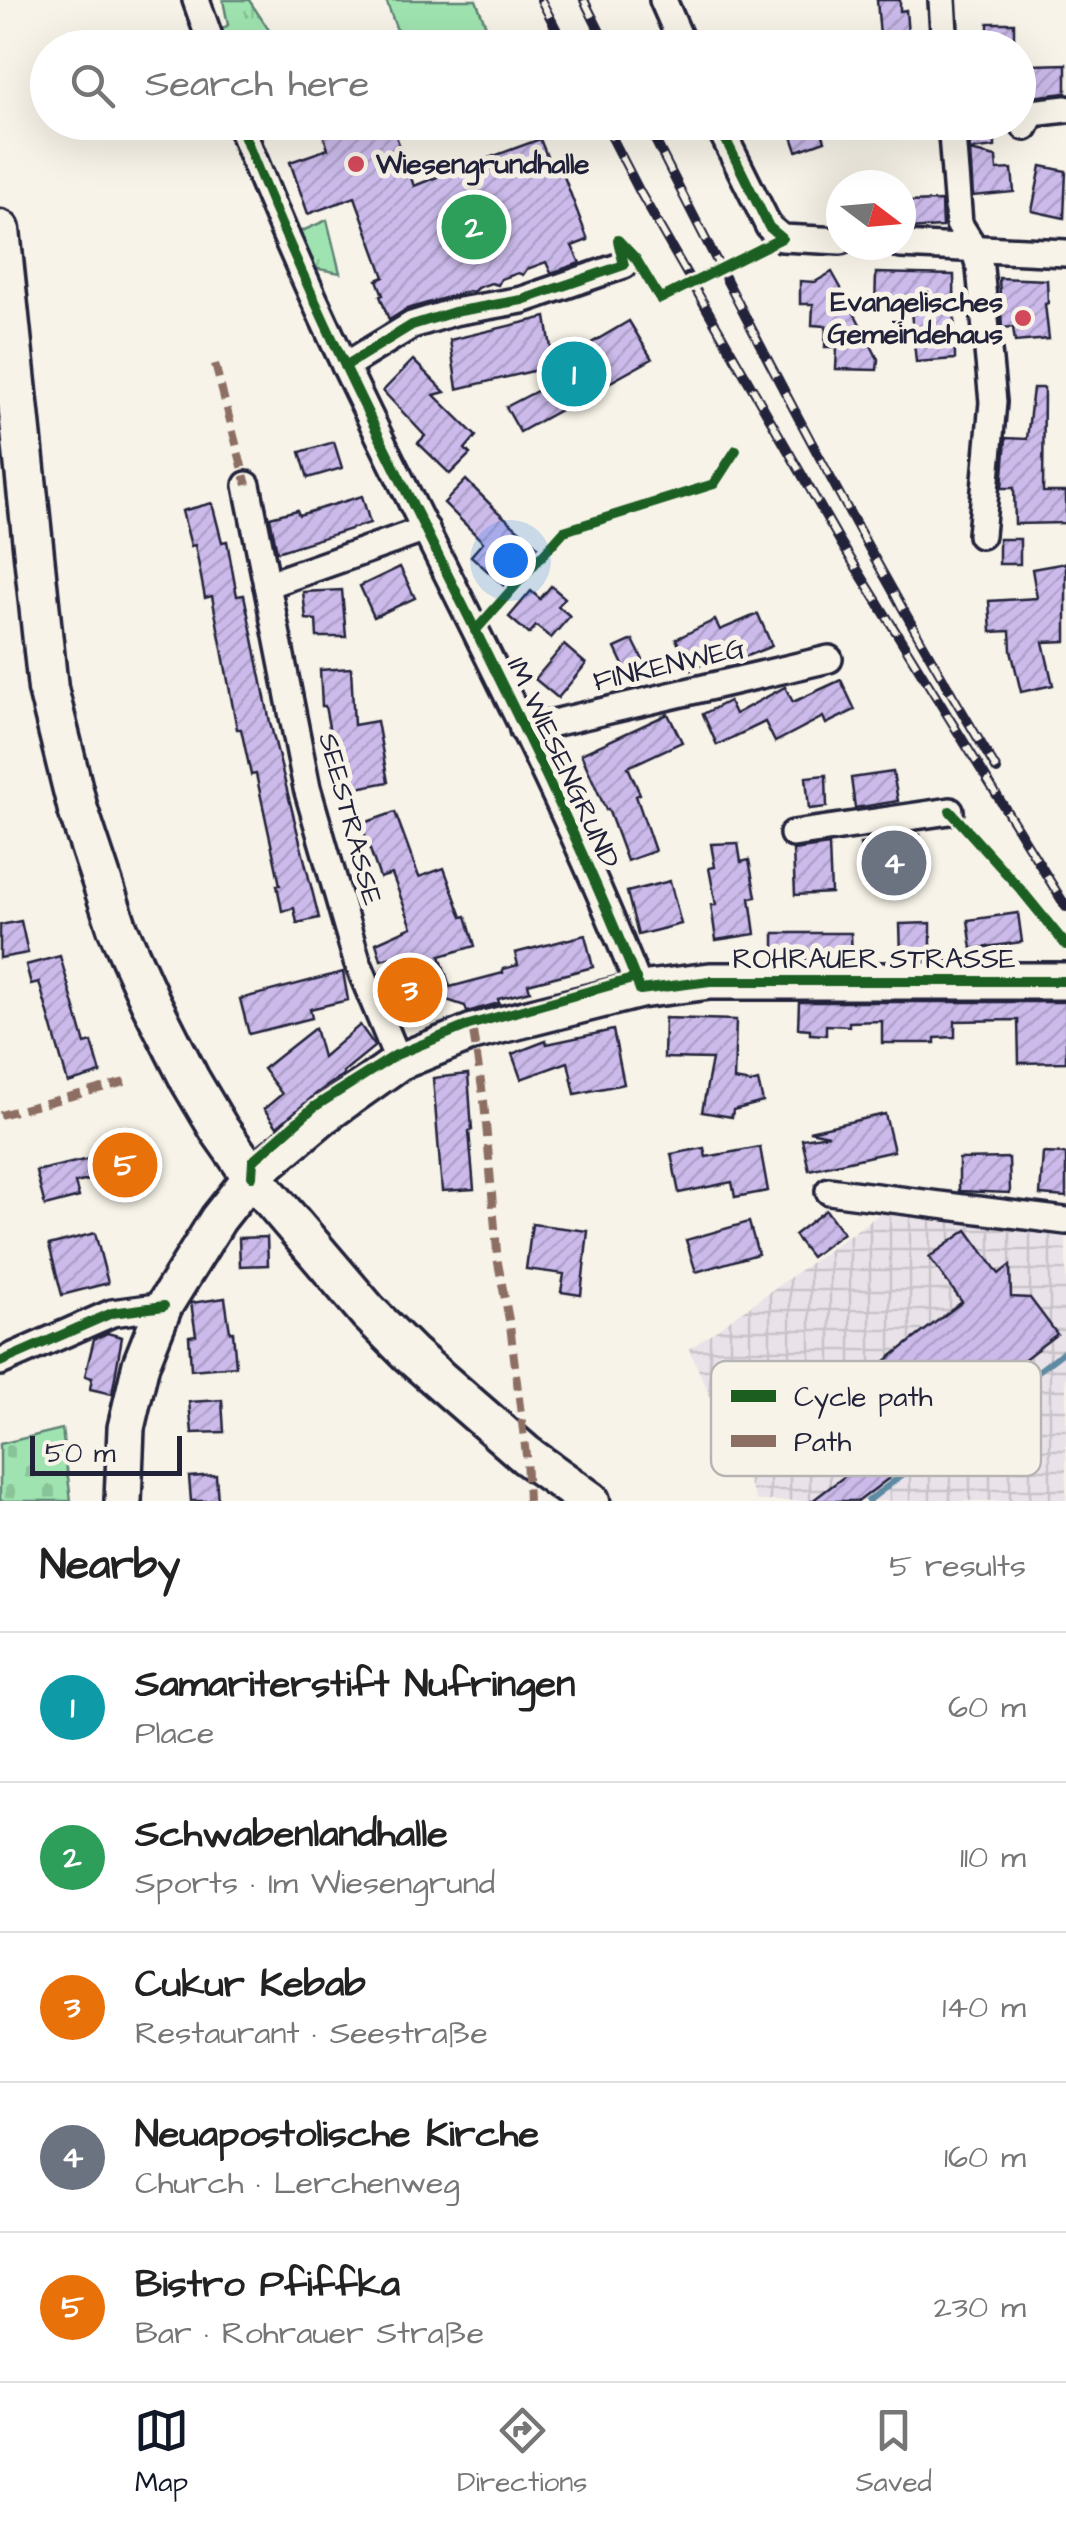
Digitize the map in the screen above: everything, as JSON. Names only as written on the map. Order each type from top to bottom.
[{"type":"main road","points":[[0,230],[48,690],[78,810],[118,927],[158,1016],[218,1129],[252,1176],[368,1312],[410,1354],[526,1454],[590,1501]]},
{"type":"street","points":[[196,0],[206,30]]},
{"type":"street","points":[[663,0],[676,30]]},
{"type":"street","points":[[942,0],[944,30]]},
{"type":"street","points":[[1036,112],[1066,108]]},
{"type":"street","name":"IM WIESENGRUND","points":[[246,140],[345,366],[596,882],[640,990]]},
{"type":"street","points":[[726,140],[768,227],[782,238],[826,241]]},
{"type":"street","points":[[952,140],[959,224],[974,248],[980,268],[992,402],[981,535]]},
{"type":"street","points":[[916,245],[1066,253]]},
{"type":"street","points":[[345,366],[412,325],[454,312],[522,300],[624,266]]},
{"type":"street","name":"SEESTRASSE","points":[[247,485],[311,804],[357,961],[398,1062]]},
{"type":"street","points":[[267,585],[426,530]]},
{"type":"street","name":"FINKENWEG","points":[[523,730],[829,660]]},
{"type":"street","points":[[793,834],[950,810]]},
{"type":"street","name":"ROHRAUER STRASSE","points":[[123,1501],[126,1428],[142,1364],[164,1306],[218,1219],[252,1176],[322,1117],[398,1062],[473,1032],[640,990],[710,981],[1066,981]]},
{"type":"street","points":[[830,1192],[1066,1221]]},
{"type":"street","points":[[0,1362],[112,1314],[164,1306]]},
{"type":"shaded area","points":[[892,1205],[1066,1228],[1066,1501],[757,1501],[746,1476],[1041,1476],[1041,1361],[711,1361],[711,1398],[689,1349]]},
{"type":"green space","points":[[223,0],[249,0],[269,30],[221,30],[228,25]]},
{"type":"green space","points":[[386,0],[476,0],[487,30],[397,30]]},
{"type":"green space","points":[[327,220],[340,273],[308,267],[293,235]]},
{"type":"green space","points":[[62,1429],[71,1501],[0,1501],[0,1444]]},
{"type":"building","points":[[877,0],[900,0],[900,11],[906,10],[908,30],[880,30]]},
{"type":"building","points":[[988,23],[1014,23],[1014,30],[988,30]]},
{"type":"building","points":[[1066,64],[1066,93],[1036,96],[1036,65]]},
{"type":"building","points":[[325,140],[397,140],[414,186],[437,177],[440,170],[448,173],[540,140],[554,174],[562,171],[588,240],[572,246],[580,263],[551,273],[546,262],[527,269],[523,275],[501,279],[498,285],[491,283],[473,292],[407,309],[389,320],[377,280],[384,277],[355,197],[308,214],[290,162],[328,149]]},
{"type":"building","points":[[793,140],[825,140],[825,141],[797,151]]},
{"type":"building","points":[[969,140],[995,140],[995,147],[970,150]]},
{"type":"building","points":[[970,151],[996,157],[997,170],[1012,169],[1014,192],[973,196]]},
{"type":"building","points":[[1041,166],[1066,171],[1064,218],[1032,211]]},
{"type":"building","points":[[941,201],[942,227],[916,228],[916,202]]},
{"type":"building","points":[[832,272],[841,288],[842,304],[849,303],[878,359],[877,370],[836,369],[837,347],[825,347],[826,326],[812,325],[813,304],[800,304],[800,281],[815,282]]},
{"type":"building","points":[[876,273],[954,275],[955,359],[916,362],[911,311],[875,310]]},
{"type":"building","name":"Evangelisches Gemeindehaus","points":[[999,278],[1047,280],[1049,339],[1015,342],[1013,327],[1002,328]]},
{"type":"building","points":[[546,317],[554,366],[457,389],[450,340]]},
{"type":"building","points":[[629,321],[652,359],[520,432],[506,407],[595,361],[593,357],[563,364],[561,361]]},
{"type":"building","points":[[413,360],[445,392],[434,395],[476,436],[465,449],[470,454],[450,474],[418,443],[425,436],[383,391]]},
{"type":"building","points":[[1033,388],[1044,388],[1043,492],[1066,492],[1066,523],[1015,524],[1014,488],[1002,488],[1006,438],[1027,439]]},
{"type":"building","points":[[334,442],[342,468],[308,478],[300,452]]},
{"type":"building","points":[[466,480],[540,548],[505,587],[471,556],[483,542],[444,503]]},
{"type":"building","points":[[362,496],[370,523],[277,552],[270,517],[297,510],[299,515]]},
{"type":"building","points":[[212,503],[222,542],[227,541],[237,596],[244,595],[270,722],[319,918],[297,923],[294,908],[282,911],[256,774],[251,775],[241,729],[237,729],[212,596],[205,598],[195,545],[191,546],[182,511]]},
{"type":"building","points":[[999,539],[1020,539],[1020,564],[999,564]]},
{"type":"building","points":[[1066,563],[1066,641],[1043,642],[1053,685],[1021,692],[1010,631],[991,632],[989,601],[1037,598],[1032,569]]},
{"type":"building","points":[[400,567],[415,598],[374,617],[360,586]]},
{"type":"building","points":[[551,586],[565,598],[558,606],[570,616],[551,638],[536,626],[529,634],[509,617],[531,591],[540,599]]},
{"type":"building","points":[[342,590],[346,637],[317,637],[316,620],[306,619],[303,592]]},
{"type":"building","points":[[758,614],[772,646],[742,658],[737,647],[691,670],[676,639],[715,620],[720,630]]},
{"type":"building","points":[[633,640],[650,674],[631,682],[615,648]]},
{"type":"building","points":[[564,645],[586,664],[558,698],[535,679]]},
{"type":"building","points":[[351,668],[354,725],[377,721],[388,782],[341,791],[322,706],[320,670]]},
{"type":"building","points":[[841,680],[855,710],[826,724],[823,717],[775,742],[765,722],[717,745],[703,714],[729,701],[735,714],[785,687],[793,702]]},
{"type":"building","points":[[668,714],[682,742],[628,767],[640,794],[636,796],[655,851],[627,861],[608,809],[581,754]]},
{"type":"building","points":[[893,772],[898,801],[855,808],[851,778]]},
{"type":"building","points":[[826,775],[827,807],[809,809],[806,777]]},
{"type":"building","points":[[395,812],[419,877],[444,868],[462,917],[466,916],[475,946],[440,956],[450,987],[503,973],[503,969],[518,965],[515,953],[585,935],[593,967],[528,984],[530,991],[467,1012],[465,1006],[438,997],[431,1018],[408,1010],[415,989],[404,987],[396,956],[381,960],[376,943],[412,927],[392,874],[380,878],[361,824]]},
{"type":"building","points":[[920,835],[925,873],[866,882],[860,844]]},
{"type":"building","points":[[738,843],[741,862],[749,860],[756,897],[750,898],[755,934],[716,940],[711,905],[716,905],[709,868],[715,867],[711,844]]},
{"type":"building","points":[[829,845],[831,893],[795,895],[793,850]]},
{"type":"building","points":[[670,881],[681,924],[638,935],[627,892]]},
{"type":"building","points":[[1018,913],[1022,942],[972,949],[968,920]]},
{"type":"building","points":[[21,921],[28,953],[0,958],[0,925]]},
{"type":"building","points":[[931,923],[931,954],[901,955],[900,924]]},
{"type":"building","points":[[774,933],[851,933],[852,960],[774,960]]},
{"type":"building","points":[[60,956],[85,1044],[92,1042],[101,1073],[68,1083],[39,982],[31,984],[26,965]]},
{"type":"building","points":[[343,972],[348,1000],[310,1009],[312,1018],[249,1034],[240,999]]},
{"type":"building","points":[[799,1002],[1066,1002],[1066,1062],[1019,1063],[1018,1020],[955,1021],[955,1037],[935,1038],[935,1043],[882,1043],[882,1021],[826,1025],[826,1035],[810,1034],[810,1029],[798,1028]]},
{"type":"building","points":[[665,1018],[736,1020],[734,1080],[758,1081],[763,1102],[733,1110],[732,1117],[702,1112],[712,1059],[664,1058]]},
{"type":"building","points":[[360,1025],[375,1046],[277,1127],[264,1109],[282,1094],[263,1069],[315,1028],[323,1057]]},
{"type":"building","points":[[613,1030],[624,1084],[575,1094],[568,1062],[521,1079],[512,1054],[546,1041],[547,1044]]},
{"type":"building","points":[[468,1074],[474,1189],[442,1191],[433,1078]]},
{"type":"building","points":[[885,1114],[894,1151],[809,1170],[802,1139],[829,1135],[809,1131]]},
{"type":"building","points":[[142,1147],[147,1168],[75,1183],[79,1197],[45,1206],[36,1171]]},
{"type":"building","points":[[760,1147],[768,1191],[735,1197],[732,1182],[679,1193],[671,1154],[704,1148],[706,1157]]},
{"type":"building","points":[[1043,1153],[1066,1154],[1066,1197],[1040,1195]]},
{"type":"building","points":[[1009,1158],[1010,1193],[959,1191],[959,1159]]},
{"type":"building","points":[[826,1210],[843,1233],[811,1257],[794,1235]]},
{"type":"building","points":[[749,1222],[758,1254],[696,1272],[686,1240]]},
{"type":"building","points":[[532,1224],[588,1231],[581,1295],[561,1292],[564,1274],[526,1269]]},
{"type":"building","points":[[967,1230],[999,1274],[1010,1265],[1011,1297],[1030,1298],[1057,1334],[1022,1361],[885,1361],[962,1302],[929,1257]]},
{"type":"building","points":[[95,1233],[108,1283],[62,1295],[49,1245]]},
{"type":"building","points":[[267,1237],[268,1265],[240,1266],[239,1238]]},
{"type":"building","points":[[225,1298],[236,1366],[191,1370],[189,1336],[196,1335],[191,1303]]},
{"type":"building","points":[[107,1333],[122,1337],[112,1394],[90,1389],[92,1378],[85,1376],[94,1339]]},
{"type":"building","points":[[222,1400],[224,1432],[192,1433],[189,1402]]},
{"type":"building","points":[[216,1475],[218,1501],[191,1501],[189,1477]]},
{"type":"building","points":[[845,1476],[892,1476],[859,1501],[812,1501]]},
{"type":"waterway","points":[[1041,1369],[1066,1350]]},
{"type":"waterway","points":[[868,1501],[901,1476]]},
{"type":"railway","points":[[541,0],[557,30]]},
{"type":"railway","points":[[584,0],[599,30]]},
{"type":"railway","points":[[613,140],[841,543],[1066,907]]},
{"type":"railway","points":[[655,140],[816,450],[997,770]]},
{"type":"marked path","points":[[215,364],[247,485]]},
{"type":"marked path","points":[[473,1032],[484,1101],[498,1263],[526,1455],[528,1501]]},
{"type":"marked path","points":[[0,1115],[125,1082]]},
{"type":"cycle path","points":[[246,140],[334,342],[544,771],[640,990],[710,981],[1066,981]]},
{"type":"cycle path","points":[[618,240],[636,259],[660,299],[782,238],[769,227],[726,140]]},
{"type":"cycle path","points":[[345,366],[412,325],[454,312],[522,300],[624,265],[618,241]]},
{"type":"cycle path","points":[[475,631],[564,531],[714,484],[736,450]]},
{"type":"cycle path","points":[[950,811],[1066,945]]},
{"type":"cycle path","points":[[252,1176],[253,1161],[314,1107],[396,1055],[469,1025],[636,978]]},
{"type":"cycle path","points":[[0,1362],[112,1313],[164,1306]]},
{"type":"place","name":"Wiesengrundhalle","points":[[356,164]]},
{"type":"place","name":"Schwabenlandhalle","points":[[474,227]]},
{"type":"place","name":"Evangelisches Gemeindehaus","points":[[1023,318]]},
{"type":"place","name":"Samariterstift Nufringen","points":[[574,374]]},
{"type":"place","name":"Neuapostolische Kirche","points":[[894,863]]},
{"type":"place","name":"Cukur Kebab","points":[[410,990]]},
{"type":"place","name":"Bistro Pfiffka","points":[[125,1165]]}]
